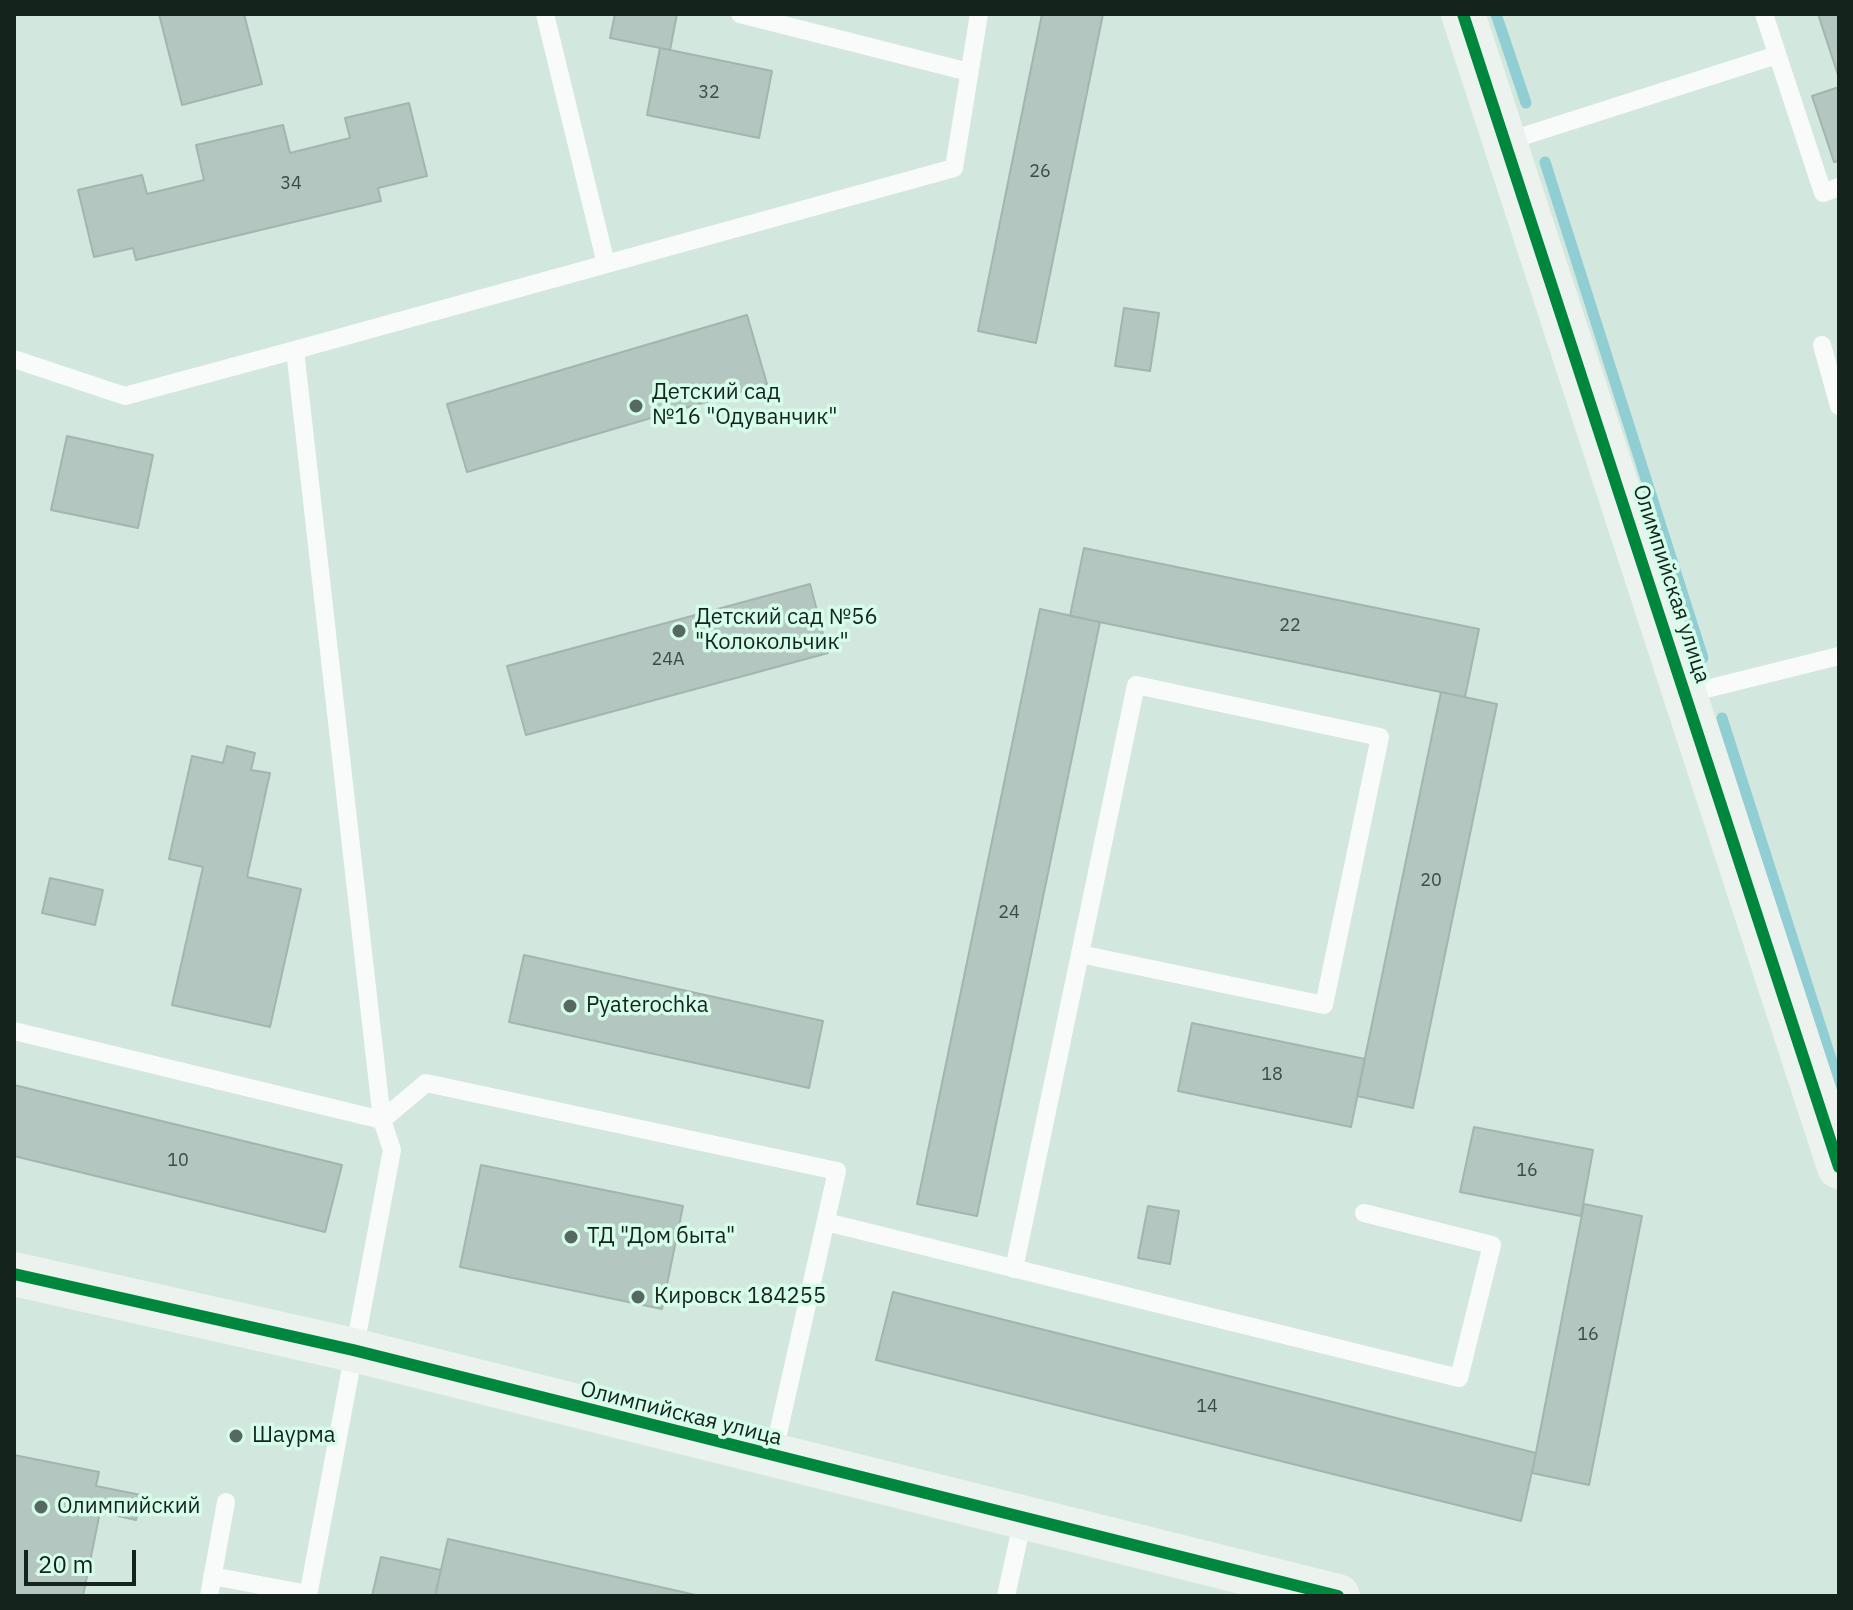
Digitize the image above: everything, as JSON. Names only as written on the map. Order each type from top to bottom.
[{"type":"street","name":"Олимпийская улица","points":[[1463,14],[1839,1167]]},
{"type":"street","name":"Олимпийская улица","points":[[14,1274],[353,1350],[773,1458],[1338,1596]]},
{"type":"lane","points":[[545,14],[606,264]]},
{"type":"lane","points":[[740,14],[969,72]]},
{"type":"lane","points":[[14,359],[125,396],[954,168],[979,14]]},
{"type":"lane","points":[[1764,14],[1823,193],[1839,187]]},
{"type":"lane","points":[[1505,142],[1777,55]]},
{"type":"lane","points":[[1822,345],[1839,406]]},
{"type":"lane","points":[[212,1576],[308,1595],[392,1150],[382,1120],[295,350]]},
{"type":"lane","points":[[1686,694],[1839,656]]},
{"type":"lane","points":[[1014,1269],[1136,685],[1380,737],[1324,1005],[1080,954]]},
{"type":"lane","points":[[14,1031],[382,1120]]},
{"type":"lane","points":[[382,1120],[426,1083],[837,1171],[773,1458]]},
{"type":"lane","points":[[826,1222],[1459,1378],[1492,1245],[1364,1213]]},
{"type":"lane","points":[[209,1596],[226,1502]]},
{"type":"lane","points":[[1006,1596],[1023,1519]]},
{"type":"building","points":[[159,14],[244,14],[262,84],[182,105]]},
{"type":"building","points":[[615,14],[677,14],[670,50],[610,38]]},
{"type":"building","points":[[1042,14],[1103,14],[1036,343],[978,331]]},
{"type":"building","points":[[1818,14],[1839,14],[1839,78]]},
{"type":"building","points":[[660,48],[772,71],[759,138],[647,115]]},
{"type":"building","points":[[1839,87],[1839,161],[1834,162],[1812,96]]},
{"type":"building","points":[[409,103],[427,176],[378,188],[381,201],[136,260],[133,248],[94,257],[78,190],[142,175],[147,194],[204,180],[196,145],[283,125],[290,153],[350,138],[345,118]]},
{"type":"building","points":[[1124,308],[1159,313],[1150,371],[1115,366]]},
{"type":"building","points":[[747,315],[767,384],[467,472],[447,404]]},
{"type":"building","points":[[67,436],[153,455],[138,528],[51,510]]},
{"type":"building","points":[[1084,548],[1479,629],[1465,697],[1070,616]]},
{"type":"building","points":[[810,584],[828,653],[526,735],[507,666]]},
{"type":"building","points":[[1040,609],[1100,622],[977,1216],[917,1204]]},
{"type":"building","points":[[1441,692],[1497,704],[1413,1108],[1357,1096]]},
{"type":"building","points":[[227,746],[255,753],[251,770],[270,773],[247,877],[301,889],[270,1027],[172,1005],[203,867],[169,859],[192,756],[223,763]]},
{"type":"building","points":[[50,878],[103,890],[95,925],[42,913]]},
{"type":"building","points":[[524,955],[823,1021],[809,1088],[509,1022]]},
{"type":"building","points":[[1192,1023],[1365,1059],[1351,1127],[1178,1091]]},
{"type":"building","points":[[14,1085],[342,1165],[325,1232],[14,1156]]},
{"type":"building","points":[[1474,1127],[1593,1150],[1581,1216],[1460,1192]]},
{"type":"building","name":"ТД \"Дом быта\"","points":[[481,1165],[683,1206],[662,1309],[460,1267]]},
{"type":"building","points":[[1584,1204],[1642,1216],[1589,1485],[1532,1473]]},
{"type":"building","points":[[1148,1206],[1179,1211],[1170,1264],[1138,1258]]},
{"type":"building","points":[[893,1292],[1536,1453],[1521,1521],[876,1360]]},
{"type":"building","points":[[14,1455],[99,1472],[96,1486],[141,1495],[136,1520],[100,1512],[83,1596],[14,1596]]},
{"type":"building","points":[[448,1539],[700,1596],[435,1596]]},
{"type":"building","points":[[381,1557],[441,1570],[435,1596],[372,1596]]},
{"type":"waterway","points":[[1496,14],[1526,103]]},
{"type":"waterway","points":[[1545,162],[1703,658]]},
{"type":"waterway","points":[[1722,718],[1839,1084]]},
{"type":"cycle path","points":[[1463,14],[1839,1167]]},
{"type":"cycle path","points":[[14,1274],[353,1350],[1338,1596]]},
{"type":"place","name":"Детский сад №16 \"Одуванчик\"","points":[[636,406]]},
{"type":"place","name":"Детский сад №56 \"Колокольчик\"","points":[[679,631]]},
{"type":"place","name":"Pyaterochka","points":[[570,1006]]},
{"type":"place","name":"ТД \"Дом быта\"","points":[[571,1237]]},
{"type":"place","name":"Кировск 184255","points":[[638,1297]]},
{"type":"place","name":"Шаурма","points":[[236,1436]]},
{"type":"place","name":"Олимпийский","points":[[41,1507]]}]
